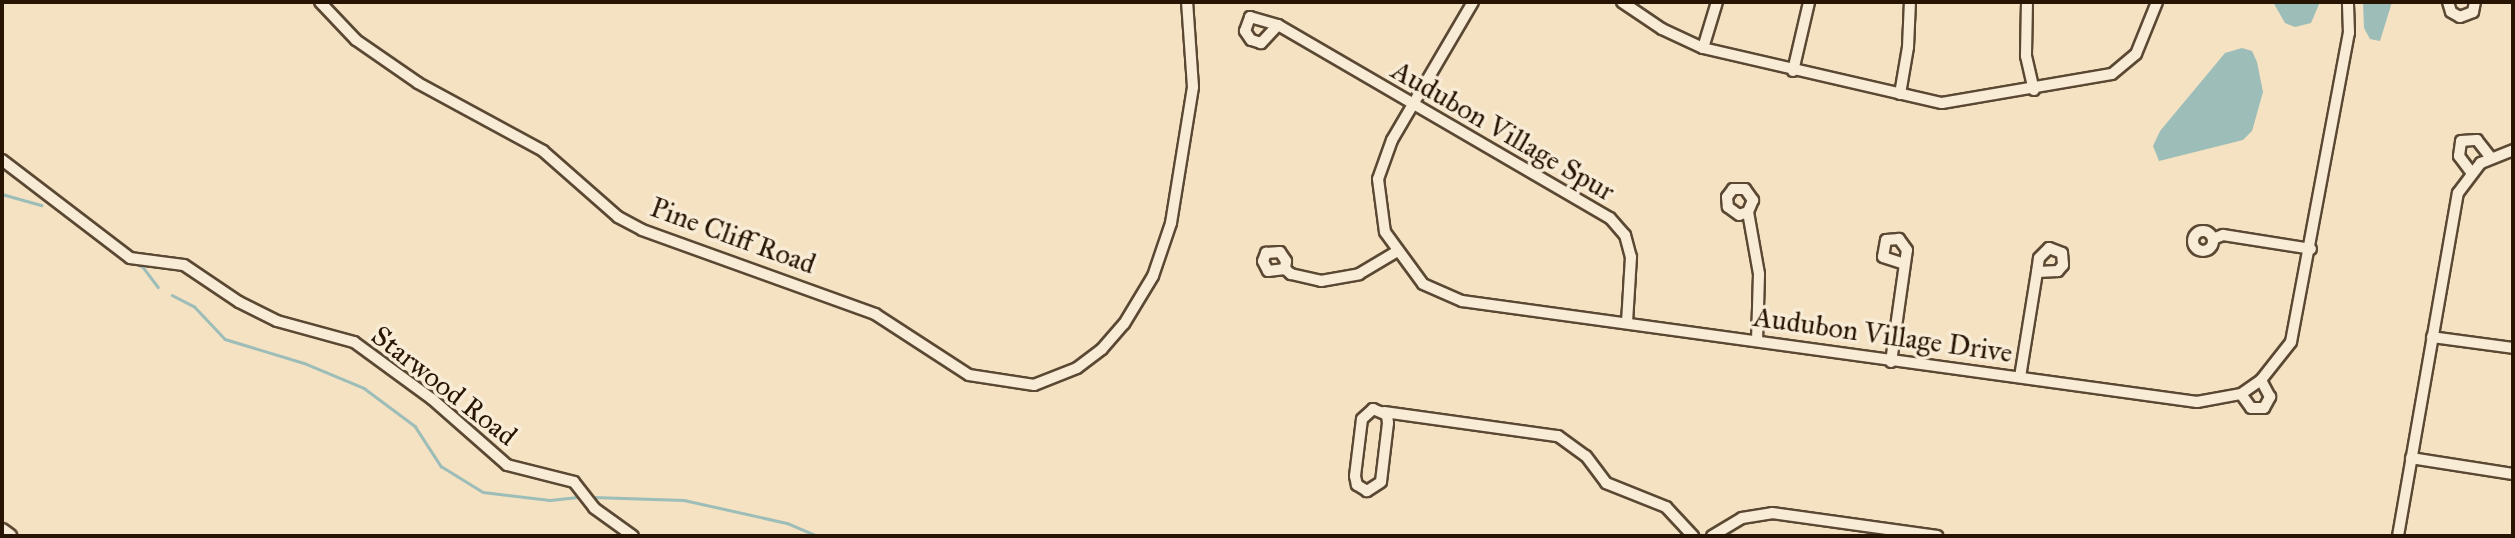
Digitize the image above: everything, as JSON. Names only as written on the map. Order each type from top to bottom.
[{"type":"street","name":"Pine Cliff Road","points":[[320,2],[356,40],[418,83],[543,151],[618,217],[875,314],[970,375],[1011,384],[1034,385],[1058,378],[1102,349],[1144,295],[1171,223],[1193,87],[1187,2]]},
{"type":"street","name":"Audubon Village Drive","points":[[1472,2],[1382,161],[1378,179],[1380,215],[1396,252],[1423,284],[1462,301],[2197,402],[2241,394],[2261,380],[2291,342],[2311,249],[2349,33],[2348,2]]},
{"type":"street","points":[[1622,2],[1662,29],[1703,48],[1793,71],[1942,103],[2102,78],[2127,65],[2141,45],[2157,2]]},
{"type":"street","points":[[1703,48],[1717,2]]},
{"type":"street","points":[[1793,71],[1809,2]]},
{"type":"street","points":[[1900,94],[1908,47],[1910,2]]},
{"type":"street","points":[[2027,2],[2026,56],[2034,90]]},
{"type":"street","points":[[2448,2],[2451,12],[2459,17],[2473,12],[2475,2]]},
{"type":"street","name":"Audubon Village Spur","points":[[1278,26],[1618,225],[1631,257],[1627,323]]},
{"type":"street","points":[[2470,172],[2459,156],[2461,141],[2477,140],[2491,158]]},
{"type":"street","points":[[2398,536],[2454,205],[2470,172],[2491,158],[2513,150]]},
{"type":"street","name":"Starwood Road","points":[[2,160],[130,258],[184,265],[239,302],[277,321],[354,342],[442,407],[507,465],[574,482],[594,508],[633,536]]},
{"type":"street","points":[[1748,212],[1759,274],[1757,341]]},
{"type":"street","points":[[2213,239],[2223,235],[2311,249]]},
{"type":"street","points":[[1891,362],[1907,250],[1895,238],[1881,248],[1889,262],[1904,264]]},
{"type":"street","points":[[2020,377],[2039,258],[2053,248],[2062,253],[2064,261],[2058,271],[2037,272]]},
{"type":"street","points":[[1284,269],[1296,276],[1335,281],[1359,274],[1396,252]]},
{"type":"street","points":[[2432,337],[2513,348]]},
{"type":"street","points":[[2241,394],[2251,408],[2264,408],[2270,397],[2261,380]]},
{"type":"street","points":[[1384,412],[1388,424],[1381,482],[1376,489],[1363,491],[1355,480],[1362,419],[1373,409],[1558,436],[1586,456],[1606,483],[1666,507],[1693,536]]},
{"type":"street","points":[[2412,458],[2513,474]]},
{"type":"street","points":[[1713,536],[1742,518],[1772,513],[1937,536]]},
{"type":"street","points":[[2,531],[9,536]]},
{"type":"water","points":[[2273,2],[2320,2],[2311,23],[2295,27],[2285,23]]},
{"type":"water","points":[[2363,2],[2392,2],[2380,41],[2370,39],[2364,28]]},
{"type":"water","points":[[2242,48],[2252,51],[2263,92],[2252,131],[2243,140],[2159,161],[2153,146],[2160,131],[2225,53]]},
{"type":"waterway","points":[[2,194],[41,205]]},
{"type":"waterway","points":[[134,263],[143,267],[158,287]]},
{"type":"waterway","points":[[172,295],[194,306],[225,339],[304,363],[364,388],[415,426],[441,466],[483,492],[550,500],[580,497]]},
{"type":"waterway","points":[[593,497],[684,500],[787,523],[818,536]]}]
